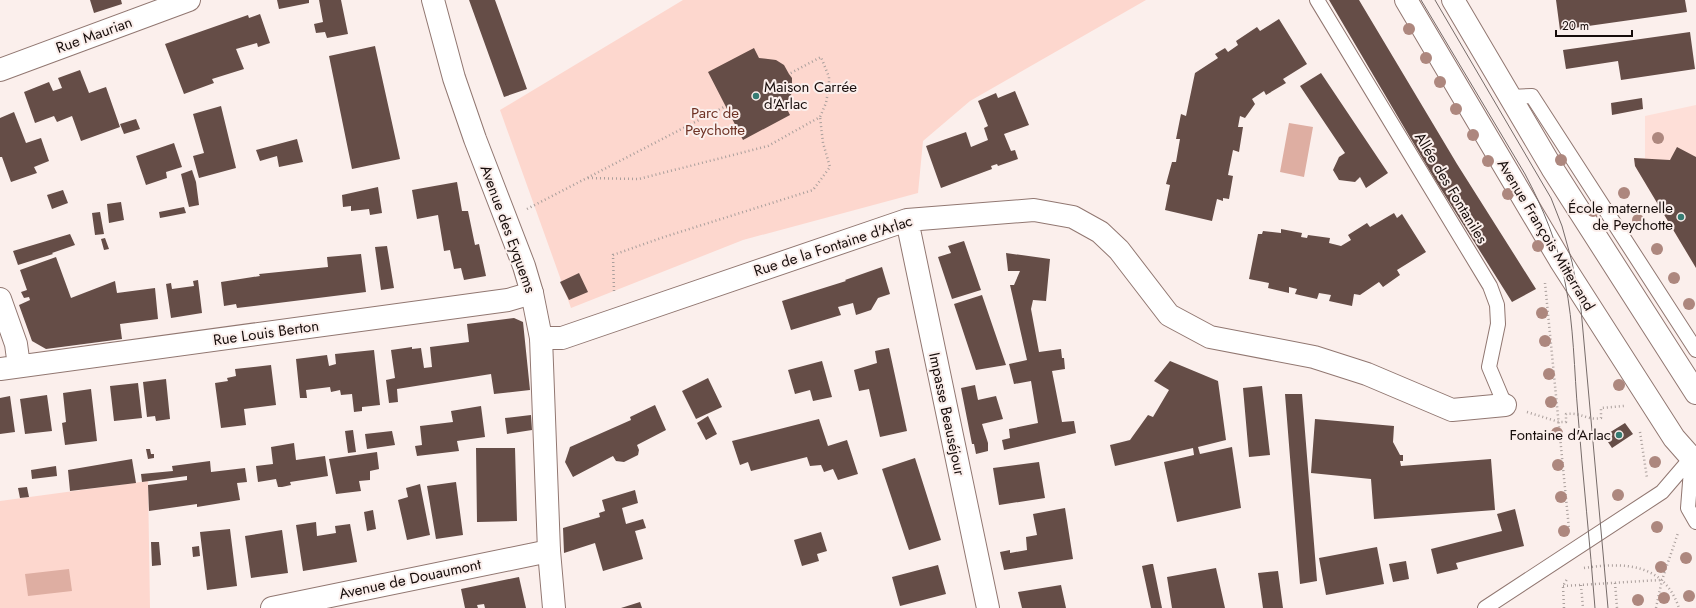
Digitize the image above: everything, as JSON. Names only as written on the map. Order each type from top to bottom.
[{"type":"street","name":"Rue Maurian","points":[[0,70],[189,0]]},
{"type":"street","name":"Avenue des Eyquems","points":[[432,0],[454,78],[474,140],[524,266],[532,293],[541,338],[549,551],[554,608]]},
{"type":"street","name":"Avenue François Mitterrand","points":[[1406,0],[1575,284],[1674,438],[1695,458]]},
{"type":"street","points":[[1453,0],[1552,168],[1696,393]]},
{"type":"street","name":"Rue de la Fontaine d'Arlac","points":[[541,338],[562,338],[907,220],[936,216],[1034,210],[1072,218],[1100,232],[1119,250],[1169,315],[1210,337],[1314,357],[1367,374],[1452,410],[1505,405]]},
{"type":"street","name":"Impasse Beauséjour","points":[[907,220],[988,608]]},
{"type":"street","name":"Rue Louis Berton","points":[[10,368],[508,300],[532,293]]},
{"type":"street","points":[[0,298],[16,344],[10,368]]},
{"type":"street","name":"Avenue de Douaumont","points":[[272,608],[549,551]]},
{"type":"lane","name":"Allée des Fontaniles","points":[[1317,0],[1490,286],[1497,305],[1498,324],[1489,367],[1505,405]]},
{"type":"lane","points":[[1510,97],[1532,96],[1696,350]]},
{"type":"lane","points":[[1695,458],[1688,508],[1696,522]]},
{"type":"lane","points":[[1485,608],[1662,492],[1695,458]]},
{"type":"path","points":[[614,291],[613,255],[664,237],[813,190],[830,168],[823,143],[820,116],[826,103],[829,77],[821,57],[789,74]]},
{"type":"path","points":[[505,219],[534,207],[726,106]]},
{"type":"path","points":[[588,178],[639,179],[725,158],[768,146],[820,116]]},
{"type":"path","points":[[1545,281],[1571,552],[1572,570],[1563,586],[1564,608]]},
{"type":"path","points":[[1505,405],[1559,422],[1566,422],[1566,414],[1577,413],[1591,419],[1601,418],[1601,408],[1628,406]]},
{"type":"path","points":[[1656,608],[1662,580],[1678,533]]},
{"type":"path","points":[[1572,570],[1621,564],[1650,572],[1662,580],[1671,591],[1679,608]]},
{"type":"path","points":[[1563,586],[1662,580]]},
{"type":"path","points":[[1615,583],[1616,608]]},
{"type":"path","points":[[1581,585],[1584,608]]},
{"type":"shaded area","name":"École maternelle de Peychotte","points":[[1696,105],[1696,268],[1635,166],[1634,158],[1645,158],[1645,116]]},
{"type":"shaded area","points":[[1289,123],[1313,127],[1304,177],[1280,172]]},
{"type":"shaded area","points":[[69,569],[72,591],[28,596],[25,574]]},
{"type":"green space","name":"Parc de Peychotte","points":[[683,0],[1146,0],[970,101],[923,141],[918,193],[743,240],[571,308],[500,110]]},
{"type":"green space","points":[[148,481],[150,608],[0,608],[0,501]]},
{"type":"building","points":[[90,0],[121,0],[122,4],[94,13]]},
{"type":"building","points":[[277,0],[309,0],[309,3],[279,9]]},
{"type":"building","points":[[319,0],[341,0],[348,34],[327,38],[325,32],[316,33],[314,24],[323,22]]},
{"type":"building","points":[[469,0],[495,0],[527,89],[504,97]]},
{"type":"building","points":[[1329,0],[1359,0],[1457,164],[1536,289],[1512,302],[1434,178]]},
{"type":"building","points":[[1556,0],[1685,0],[1687,12],[1560,30]]},
{"type":"building","points":[[260,14],[270,43],[258,47],[257,43],[236,49],[244,69],[212,79],[214,83],[184,94],[165,44],[248,15],[249,18]]},
{"type":"building","points":[[1279,19],[1307,64],[1283,79],[1286,83],[1266,95],[1264,91],[1252,99],[1255,104],[1245,118],[1240,116],[1238,127],[1243,127],[1239,152],[1233,150],[1228,175],[1233,176],[1229,199],[1223,198],[1223,201],[1217,199],[1212,221],[1165,210],[1170,185],[1166,184],[1172,162],[1176,162],[1180,139],[1176,139],[1181,114],[1186,116],[1195,73],[1218,58],[1215,54],[1225,48],[1228,52],[1238,45],[1236,41],[1257,27],[1260,31]]},
{"type":"building","points":[[1690,32],[1695,69],[1621,80],[1618,61],[1566,69],[1563,50]]},
{"type":"building","points":[[375,46],[400,159],[352,169],[329,56]]},
{"type":"building","name":"Maison Carrée d'Arlac","points":[[754,48],[759,58],[776,60],[784,65],[792,78],[792,93],[785,105],[790,115],[743,140],[708,72]]},
{"type":"building","points":[[80,70],[89,93],[106,87],[120,127],[81,141],[72,116],[57,122],[54,116],[35,123],[24,92],[49,82],[53,91],[62,88],[58,78]]},
{"type":"building","points":[[1321,73],[1388,173],[1366,188],[1360,177],[1355,182],[1339,180],[1333,170],[1339,157],[1345,153],[1300,86]]},
{"type":"building","points":[[1015,91],[1029,125],[1004,134],[1011,151],[1015,150],[1018,159],[998,166],[997,164],[991,166],[992,169],[941,188],[926,146],[966,132],[971,147],[988,140],[984,128],[988,126],[978,101],[996,93],[998,98]]},
{"type":"building","points":[[1642,98],[1643,109],[1612,115],[1611,103]]},
{"type":"building","points":[[221,106],[236,168],[199,178],[193,156],[204,153],[193,114]]},
{"type":"building","points":[[14,112],[26,143],[41,138],[49,161],[34,167],[37,173],[11,182],[2,157],[0,157],[0,118]]},
{"type":"building","points":[[136,119],[140,129],[124,134],[120,124]]},
{"type":"building","points":[[297,139],[303,162],[279,167],[277,156],[260,161],[256,150]]},
{"type":"building","points":[[174,143],[182,167],[166,172],[167,178],[146,185],[136,156]]},
{"type":"building","name":"École maternelle de Peychotte","points":[[1677,147],[1696,157],[1696,268],[1635,166],[1634,158],[1670,160]]},
{"type":"building","points":[[192,170],[196,182],[199,205],[189,207],[181,174]]},
{"type":"building","points":[[457,182],[462,211],[468,211],[475,245],[479,244],[486,276],[464,280],[461,268],[454,269],[450,250],[444,251],[438,215],[417,219],[412,190]]},
{"type":"building","points":[[378,187],[382,213],[370,215],[369,209],[351,211],[351,206],[343,207],[342,195]]},
{"type":"building","points":[[63,190],[68,203],[52,209],[47,195]]},
{"type":"building","points":[[121,202],[124,220],[109,223],[107,204]]},
{"type":"building","points":[[184,207],[186,213],[160,218],[159,212]]},
{"type":"building","points":[[100,212],[104,234],[95,235],[92,213]]},
{"type":"building","points":[[1394,213],[1397,218],[1402,214],[1426,252],[1397,270],[1400,275],[1383,287],[1379,282],[1360,295],[1354,294],[1352,306],[1329,301],[1331,295],[1319,293],[1317,299],[1295,294],[1297,289],[1289,287],[1289,293],[1268,288],[1269,283],[1249,279],[1258,234],[1262,234],[1263,231],[1281,233],[1281,229],[1302,233],[1301,237],[1307,238],[1308,235],[1330,238],[1329,243],[1341,246],[1351,240],[1348,235],[1367,223],[1370,227]]},
{"type":"building","points":[[70,234],[75,245],[52,253],[53,254],[18,265],[13,251]]},
{"type":"building","points":[[105,238],[109,249],[104,250],[101,239]]},
{"type":"building","points":[[964,241],[981,290],[952,299],[938,257],[951,253],[948,246]]},
{"type":"building","points":[[387,246],[394,288],[381,290],[375,247]]},
{"type":"building","points":[[1006,253],[1050,259],[1046,301],[1033,300],[1031,309],[1039,352],[1061,349],[1065,369],[1052,371],[1062,422],[1074,421],[1076,433],[1004,450],[1002,440],[1010,438],[1009,429],[1038,423],[1031,381],[1014,384],[1009,364],[1027,360],[1010,285],[1014,285],[1020,271],[1008,271]]},
{"type":"building","points":[[361,254],[366,292],[237,308],[236,304],[224,306],[221,282],[260,276],[259,274],[328,267],[327,257]]},
{"type":"building","points":[[56,257],[71,298],[115,281],[117,293],[155,288],[158,319],[120,324],[122,339],[46,349],[32,341],[19,305],[30,300],[29,297],[24,298],[21,292],[27,290],[20,270]]},
{"type":"building","points":[[882,267],[890,294],[878,298],[871,310],[856,315],[853,303],[838,307],[841,315],[791,330],[782,301],[846,281],[845,280]]},
{"type":"building","points":[[579,273],[588,292],[569,300],[560,282]]},
{"type":"building","points":[[198,280],[202,313],[171,318],[166,284],[171,283],[172,289],[194,286],[193,281]]},
{"type":"building","points":[[982,295],[1006,365],[976,370],[954,304]]},
{"type":"building","points":[[514,318],[523,322],[530,390],[494,394],[491,374],[397,389],[398,402],[389,403],[386,380],[395,378],[391,350],[412,347],[412,349],[421,348],[424,368],[432,367],[430,347],[469,342],[467,324]]},
{"type":"building","points":[[889,348],[907,431],[880,437],[869,389],[859,391],[854,370],[877,363],[875,351]]},
{"type":"building","points":[[374,350],[380,405],[362,407],[362,411],[354,412],[352,394],[341,395],[340,390],[331,392],[330,387],[306,390],[307,398],[300,398],[296,359],[327,355],[329,366],[336,364],[335,354]]},
{"type":"building","points":[[822,361],[832,397],[813,401],[810,390],[795,394],[788,370]]},
{"type":"building","points":[[1170,361],[1218,381],[1226,440],[1198,447],[1200,454],[1232,447],[1241,508],[1177,522],[1164,462],[1194,455],[1193,448],[1115,466],[1110,445],[1130,440],[1148,415],[1153,417],[1169,390],[1154,381]]},
{"type":"building","points":[[271,365],[276,405],[244,409],[246,425],[221,428],[215,383],[228,381],[227,378],[236,376],[235,369]]},
{"type":"building","points":[[708,378],[722,407],[696,419],[682,391]]},
{"type":"building","points":[[166,379],[170,419],[156,421],[155,416],[147,417],[143,382]]},
{"type":"building","points":[[138,383],[142,418],[114,421],[110,386]]},
{"type":"building","points":[[975,385],[978,400],[996,396],[1003,419],[982,424],[988,443],[988,451],[976,454],[974,444],[972,444],[961,388]]},
{"type":"building","points":[[1262,386],[1270,455],[1249,457],[1243,388]]},
{"type":"building","points":[[91,389],[97,441],[65,445],[62,423],[66,422],[63,393]]},
{"type":"building","points":[[1285,394],[1302,394],[1317,581],[1300,584]]},
{"type":"building","points":[[47,395],[52,431],[25,434],[20,399]]},
{"type":"building","points":[[10,396],[15,432],[0,434],[0,398]]},
{"type":"building","points":[[655,405],[666,430],[637,445],[639,450],[638,455],[624,462],[616,461],[613,456],[573,477],[565,462],[570,447],[631,420],[630,417]]},
{"type":"building","points":[[481,406],[485,437],[457,441],[459,451],[417,456],[415,446],[422,445],[420,426],[453,422],[451,411]]},
{"type":"building","points":[[531,415],[532,430],[507,434],[505,418]]},
{"type":"building","points":[[708,416],[717,434],[706,440],[697,423]]},
{"type":"building","points":[[819,419],[828,446],[847,440],[858,474],[838,480],[833,469],[824,472],[821,465],[810,466],[807,457],[751,471],[748,462],[740,465],[732,441]]},
{"type":"building","points":[[1315,419],[1394,426],[1393,442],[1400,455],[1403,455],[1403,461],[1400,461],[1401,466],[1491,459],[1495,510],[1374,519],[1371,479],[1311,473]]},
{"type":"building","name":"Fontaine d'Arlac","points":[[1625,423],[1633,434],[1612,448],[1604,436]]},
{"type":"building","points":[[353,430],[356,452],[348,453],[345,431]]},
{"type":"building","points":[[392,431],[395,445],[367,449],[365,434]]},
{"type":"building","points":[[294,443],[296,460],[325,456],[328,476],[290,482],[291,485],[282,487],[278,487],[276,479],[258,482],[256,466],[273,464],[271,447]]},
{"type":"building","points":[[476,448],[515,448],[517,521],[477,522]]},
{"type":"building","points":[[146,449],[150,449],[151,454],[154,454],[154,458],[148,459]]},
{"type":"building","points":[[377,452],[379,469],[370,471],[370,480],[359,481],[361,491],[336,494],[329,459]]},
{"type":"building","points":[[915,458],[941,540],[909,550],[882,469]]},
{"type":"building","points":[[132,459],[136,483],[70,491],[68,470]]},
{"type":"building","points":[[210,461],[211,472],[245,468],[247,482],[237,483],[240,500],[197,507],[197,504],[149,511],[148,485],[187,480],[187,476],[142,482],[141,474],[173,471],[172,466]]},
{"type":"building","points":[[1039,462],[1045,498],[999,505],[993,468]]},
{"type":"building","points":[[56,466],[57,476],[32,479],[31,470]]},
{"type":"building","points":[[456,482],[463,535],[436,539],[427,486]]},
{"type":"building","points":[[420,484],[430,535],[407,540],[398,500],[408,497],[406,488]]},
{"type":"building","points":[[27,487],[29,497],[20,498],[18,488]]},
{"type":"building","points":[[635,490],[638,503],[622,508],[626,524],[643,519],[646,528],[635,531],[643,559],[603,571],[595,543],[564,553],[563,528],[600,517],[599,513],[605,511],[602,500]]},
{"type":"building","points":[[1065,508],[1073,559],[1004,570],[1000,552],[1010,550],[1010,553],[1027,550],[1026,537],[1037,535],[1033,514]]},
{"type":"building","points":[[1515,509],[1524,546],[1456,563],[1458,569],[1437,574],[1431,549],[1502,531],[1497,514]]},
{"type":"building","points":[[373,510],[376,529],[367,531],[364,512]]},
{"type":"building","points":[[316,522],[317,536],[336,533],[335,526],[350,524],[357,562],[303,571],[296,525]]},
{"type":"building","points":[[230,529],[237,586],[207,590],[200,532]]},
{"type":"building","points":[[282,530],[288,573],[251,578],[245,536]]},
{"type":"building","points":[[821,532],[827,551],[817,554],[819,561],[802,566],[794,540]]},
{"type":"building","points":[[151,542],[159,542],[161,565],[152,566]]},
{"type":"building","points":[[199,546],[200,556],[193,557],[192,547]]},
{"type":"building","points":[[1377,547],[1384,584],[1326,595],[1319,558]]},
{"type":"building","points":[[1406,561],[1409,579],[1393,582],[1389,564]]},
{"type":"building","points":[[1153,564],[1162,608],[1151,608],[1142,566]]},
{"type":"building","points":[[938,565],[946,594],[900,606],[892,577]]},
{"type":"building","points":[[1216,568],[1225,608],[1172,608],[1167,577]]},
{"type":"building","points":[[1278,571],[1283,608],[1263,608],[1258,573]]},
{"type":"building","points":[[519,577],[526,608],[485,608],[484,604],[477,605],[478,608],[465,608],[461,589]]},
{"type":"building","points":[[1061,585],[1066,608],[1022,608],[1018,592]]},
{"type":"building","points":[[640,602],[642,608],[621,608]]},
{"type":"tram line","points":[[1421,0],[1525,174],[1544,213],[1554,240],[1562,268],[1568,298],[1572,331],[1595,608]]},
{"type":"tram line","points":[[1435,0],[1551,198],[1562,226],[1572,262],[1581,309],[1608,608]]},
{"type":"place","name":"Maison Carrée d'Arlac","points":[[756,96]]},
{"type":"place","name":"École maternelle de Peychotte","points":[[1681,217]]},
{"type":"place","name":"Fontaine d'Arlac","points":[[1619,435]]}]
